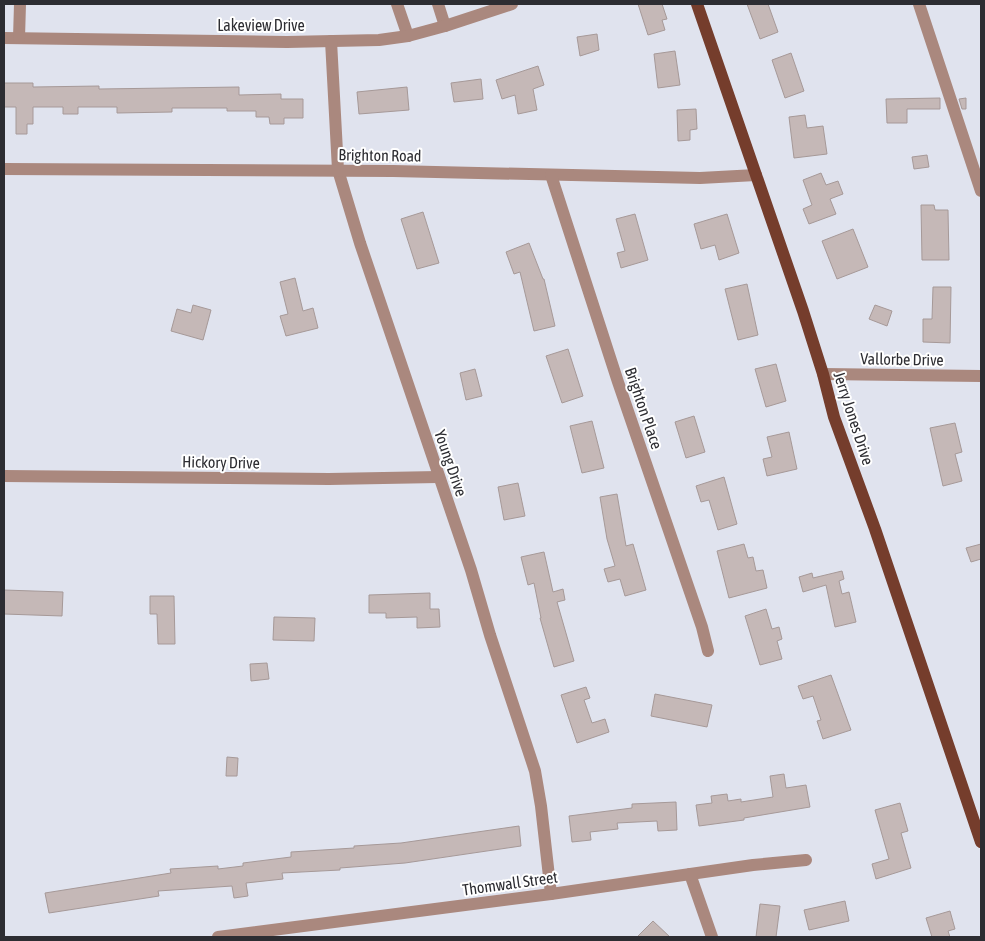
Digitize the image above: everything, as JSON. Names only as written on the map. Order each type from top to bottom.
[{"type":"main road","name":"Jerry Jones Drive","points":[[698,4],[823,374],[834,417],[875,529],[981,842]]},
{"type":"street","points":[[19,38],[20,4]]},
{"type":"street","points":[[398,4],[408,36]]},
{"type":"street","points":[[438,4],[446,26]]},
{"type":"street","name":"Lakeview Drive","points":[[4,38],[379,40],[408,36],[446,26],[512,4]]},
{"type":"street","points":[[919,4],[981,191]]},
{"type":"street","name":"Young Drive","points":[[331,41],[338,170],[360,243],[471,570],[490,635],[535,772],[541,806],[551,894]]},
{"type":"street","name":"Brighton Road","points":[[4,168],[338,170],[700,178],[756,175]]},
{"type":"street","name":"Brighton Place","points":[[551,175],[618,382],[702,628],[708,651]]},
{"type":"street","name":"Vallorbe Drive","points":[[823,374],[981,376]]},
{"type":"street","name":"Hickory Drive","points":[[4,476],[329,479],[438,477]]},
{"type":"street","name":"Thomwall Street","points":[[218,937],[806,860]]},
{"type":"street","points":[[690,874],[712,937]]},
{"type":"building","points":[[638,4],[662,4],[667,19],[662,20],[665,30],[648,35]]},
{"type":"building","points":[[747,4],[768,4],[778,32],[760,39]]},
{"type":"building","points":[[597,34],[599,50],[580,56],[577,37]]},
{"type":"building","points":[[675,51],[680,85],[658,88],[654,54]]},
{"type":"building","points":[[791,53],[804,91],[785,98],[772,60]]},
{"type":"building","points":[[538,66],[544,85],[533,89],[537,110],[518,114],[515,95],[502,99],[496,80]]},
{"type":"building","points":[[481,79],[483,99],[454,102],[451,83]]},
{"type":"building","points":[[4,83],[33,83],[33,87],[99,86],[99,89],[239,87],[239,95],[281,94],[281,99],[303,99],[303,118],[284,118],[284,124],[270,124],[269,117],[256,117],[256,111],[227,111],[227,108],[172,108],[172,112],[117,113],[117,107],[78,107],[78,114],[63,114],[63,107],[33,107],[33,124],[27,124],[27,134],[16,134],[16,107],[4,107]]},
{"type":"building","points":[[407,87],[409,110],[359,114],[357,92]]},
{"type":"building","points":[[940,98],[940,109],[907,109],[907,123],[887,123],[886,99]]},
{"type":"building","points":[[966,98],[966,109],[962,109],[959,99]]},
{"type":"building","points":[[696,109],[697,129],[690,130],[690,140],[678,141],[677,110]]},
{"type":"building","points":[[805,115],[807,128],[823,126],[827,154],[794,158],[789,117]]},
{"type":"building","points":[[927,155],[929,167],[914,169],[912,157]]},
{"type":"building","points":[[821,173],[826,185],[838,181],[843,194],[830,199],[836,214],[809,224],[803,209],[812,205],[803,180]]},
{"type":"building","points":[[921,205],[934,205],[935,210],[948,210],[949,260],[922,260]]},
{"type":"building","points":[[423,212],[439,263],[417,269],[401,219]]},
{"type":"building","points":[[635,214],[648,260],[621,268],[617,253],[625,251],[616,219]]},
{"type":"building","points":[[727,214],[739,253],[719,260],[715,245],[701,249],[694,224]]},
{"type":"building","points":[[853,229],[868,267],[837,279],[822,241]]},
{"type":"building","points":[[529,243],[544,279],[555,326],[534,331],[520,272],[514,274],[506,252]]},
{"type":"building","points":[[295,278],[303,311],[313,308],[318,328],[286,336],[280,316],[288,314],[280,282]]},
{"type":"building","points":[[747,284],[758,335],[738,340],[725,289]]},
{"type":"building","points":[[933,287],[951,287],[950,343],[923,342],[923,319],[932,319]]},
{"type":"building","points":[[193,305],[211,310],[203,340],[171,331],[177,309],[191,313]]},
{"type":"building","points":[[875,305],[892,311],[887,326],[869,319]]},
{"type":"building","points":[[568,349],[583,396],[562,403],[546,356]]},
{"type":"building","points":[[776,364],[786,401],[766,407],[755,369]]},
{"type":"building","points":[[475,369],[482,396],[466,400],[460,373]]},
{"type":"building","points":[[694,416],[705,452],[686,458],[675,422]]},
{"type":"building","points":[[592,421],[604,468],[582,473],[570,426]]},
{"type":"building","points":[[955,423],[962,452],[955,454],[962,481],[943,486],[930,428]]},
{"type":"building","points":[[789,432],[797,469],[767,476],[763,459],[772,457],[767,437]]},
{"type":"building","points":[[724,477],[737,524],[718,530],[709,500],[701,502],[696,486]]},
{"type":"building","points":[[518,483],[525,516],[504,520],[498,487]]},
{"type":"building","points":[[617,494],[626,546],[633,544],[646,590],[625,596],[620,579],[608,582],[604,569],[615,566],[607,539],[600,497]]},
{"type":"building","points":[[744,544],[748,558],[753,557],[756,571],[763,570],[767,588],[729,598],[717,551]]},
{"type":"building","points":[[981,544],[981,559],[971,562],[966,548]]},
{"type":"building","points":[[544,552],[553,592],[563,589],[565,600],[557,602],[574,661],[554,667],[540,618],[534,583],[528,585],[521,557]]},
{"type":"building","points":[[842,571],[844,579],[839,581],[842,594],[849,592],[856,622],[835,627],[826,585],[803,592],[799,577],[812,573],[813,578]]},
{"type":"building","points":[[4,590],[63,592],[62,616],[4,614]]},
{"type":"building","points":[[430,593],[430,609],[439,609],[440,627],[417,628],[417,617],[386,618],[386,613],[369,613],[369,595]]},
{"type":"building","points":[[150,596],[174,596],[175,644],[158,644],[157,614],[150,614]]},
{"type":"building","points":[[766,609],[772,629],[779,627],[782,639],[777,641],[782,659],[760,665],[745,616]]},
{"type":"building","points":[[274,617],[315,618],[314,641],[273,640]]},
{"type":"building","points":[[267,663],[269,679],[251,681],[250,664]]},
{"type":"building","points":[[831,675],[851,730],[823,739],[817,721],[821,720],[813,696],[803,699],[798,686]]},
{"type":"building","points":[[586,687],[590,698],[584,700],[592,723],[605,719],[609,732],[577,743],[561,695]]},
{"type":"building","points":[[655,694],[712,705],[707,727],[651,716]]},
{"type":"building","points":[[227,757],[238,758],[237,776],[226,776]]},
{"type":"building","points":[[784,774],[786,788],[806,785],[810,807],[744,818],[744,820],[699,826],[696,805],[712,803],[711,796],[727,794],[728,801],[741,799],[741,802],[773,797],[770,776]]},
{"type":"building","points":[[676,802],[677,830],[658,831],[657,821],[617,823],[618,829],[590,832],[591,840],[572,842],[569,816],[632,808],[632,804]]},
{"type":"building","points":[[900,803],[908,831],[901,833],[911,868],[876,879],[872,864],[889,859],[875,810]]},
{"type":"building","points":[[519,826],[521,846],[405,863],[340,868],[340,870],[282,873],[283,879],[246,883],[248,896],[234,898],[232,886],[158,891],[159,896],[49,913],[45,893],[171,873],[170,869],[218,866],[218,869],[243,866],[243,863],[291,857],[291,852],[401,843]]},
{"type":"building","points":[[845,901],[849,921],[809,930],[804,910]]},
{"type":"building","points":[[760,904],[780,906],[776,937],[756,937]]},
{"type":"building","points":[[950,911],[955,929],[948,931],[950,937],[932,937],[926,918]]},
{"type":"building","points":[[653,921],[670,937],[637,937]]}]
